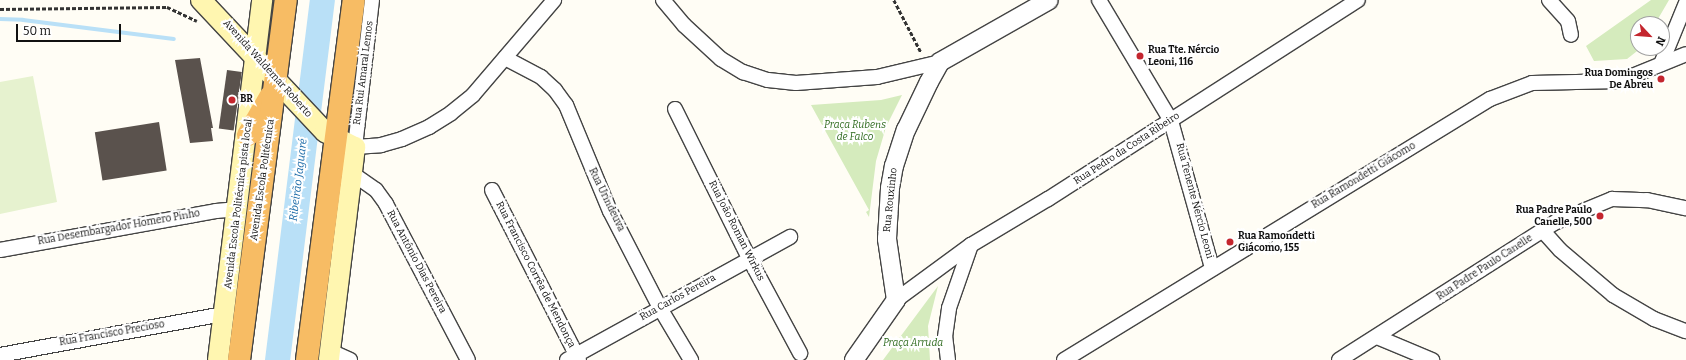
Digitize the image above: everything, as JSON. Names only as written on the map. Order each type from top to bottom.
[{"type":"highway","name":"Avenida Escola Politécnica","points":[[239,360],[286,0]]},
{"type":"highway","points":[[307,360],[339,140],[354,0]]},
{"type":"highway","points":[[248,135],[276,83]]},
{"type":"main road","name":"Avenida Waldemar Roberto","points":[[201,0],[225,23],[276,83],[293,100],[339,140]]},
{"type":"main road","name":"Avenida Escola Politécnica pista local","points":[[218,360],[248,135],[262,0]]},
{"type":"main road","points":[[329,355],[353,174],[339,140]]},
{"type":"street","name":"Rua Rui Amaral Lemos","points":[[339,140],[372,0]]},
{"type":"street","points":[[339,140],[381,145],[402,139],[429,127],[473,95],[554,0]]},
{"type":"street","points":[[663,0],[684,25],[721,58],[743,72],[768,80],[796,84],[877,77],[940,62],[1049,0]]},
{"type":"street","name":"Rua Tenente Nércio Leoni","points":[[1099,0],[1171,121],[1212,268]]},
{"type":"street","name":"Rua Tenente Nércio Leoni","points":[[1110,0],[1118,30]]},
{"type":"street","name":"Rua Pedro da Costa Ribeiro","points":[[896,300],[971,245],[1171,121],[1358,0]]},
{"type":"street","points":[[1549,0],[1568,21],[1571,35]]},
{"type":"street","points":[[1661,64],[1686,3]]},
{"type":"street","name":"Rua Ramondetti Giácomo","points":[[1064,360],[1490,99],[1532,83],[1620,81],[1686,54]]},
{"type":"street","name":"Rua Urindeuva","points":[[505,58],[541,77],[555,90],[566,105],[593,175],[660,308],[691,360]]},
{"type":"street","name":"Rua Rouxinho","points":[[896,300],[887,239],[887,217],[894,166],[916,107],[940,62]]},
{"type":"street","name":"Rua João Roman Wirkus","points":[[675,109],[750,260],[800,353]]},
{"type":"street","name":"Rua Antônio Dias Pereira","points":[[353,174],[376,190],[386,204],[468,360]]},
{"type":"street","name":"Rua Francisco Corrêa de Mendonça","points":[[492,190],[574,358]]},
{"type":"street","name":"Rua Padre Paulo Canelle","points":[[1339,360],[1543,230],[1612,199],[1648,200],[1686,208]]},
{"type":"street","name":"Rua Desembargador Homero Pinho","points":[[0,250],[216,211],[238,209]]},
{"type":"street","points":[[1543,230],[1560,250],[1613,295],[1654,319],[1686,331]]},
{"type":"street","name":"Rua Carlos Pereira","points":[[574,358],[660,308],[790,237]]},
{"type":"street","points":[[948,360],[945,337],[949,308],[971,245]]},
{"type":"street","points":[[854,360],[896,300]]},
{"type":"street","name":"Rua Francisco Precioso","points":[[0,355],[224,314]]},
{"type":"street","points":[[1377,337],[1432,360]]},
{"type":"street","points":[[329,355],[350,360]]},
{"type":"path","points":[[894,0],[920,51],[940,62]]},
{"type":"path","points":[[0,9],[167,7],[200,22]]},
{"type":"green space","points":[[1651,0],[1669,0],[1660,16],[1630,16],[1631,56],[1627,59],[1594,61],[1586,46]]},
{"type":"green space","points":[[33,76],[57,202],[0,214],[0,82]]},
{"type":"green space","name":"Praça Rubens de Falco","points":[[902,95],[886,127],[876,161],[869,217],[866,212],[869,210],[811,105],[881,100]]},
{"type":"green space","name":"Praça Arruda","points":[[938,286],[928,326],[930,360],[883,360]]},
{"type":"building","points":[[200,58],[213,128],[211,128],[213,141],[190,143],[175,60]]},
{"type":"building","name":"BR","points":[[227,70],[242,72],[234,131],[219,128]]},
{"type":"building","points":[[159,122],[167,170],[102,181],[95,132]]},
{"type":"waterway","name":"Ribeirão Jaguaré","points":[[277,360],[322,0]]},
{"type":"waterway","points":[[0,19],[23,20],[174,39]]},
{"type":"place","name":"Rua Tte. Nércio Leoni, 116","points":[[1140,56]]},
{"type":"place","name":"Rua Domingos De Abreu","points":[[1661,79]]},
{"type":"place","name":"BR","points":[[232,100]]},
{"type":"place","name":"Rua Padre Paulo Canelle, 500","points":[[1600,216]]},
{"type":"place","name":"Rua Ramondetti Giácomo, 155","points":[[1230,242]]}]
